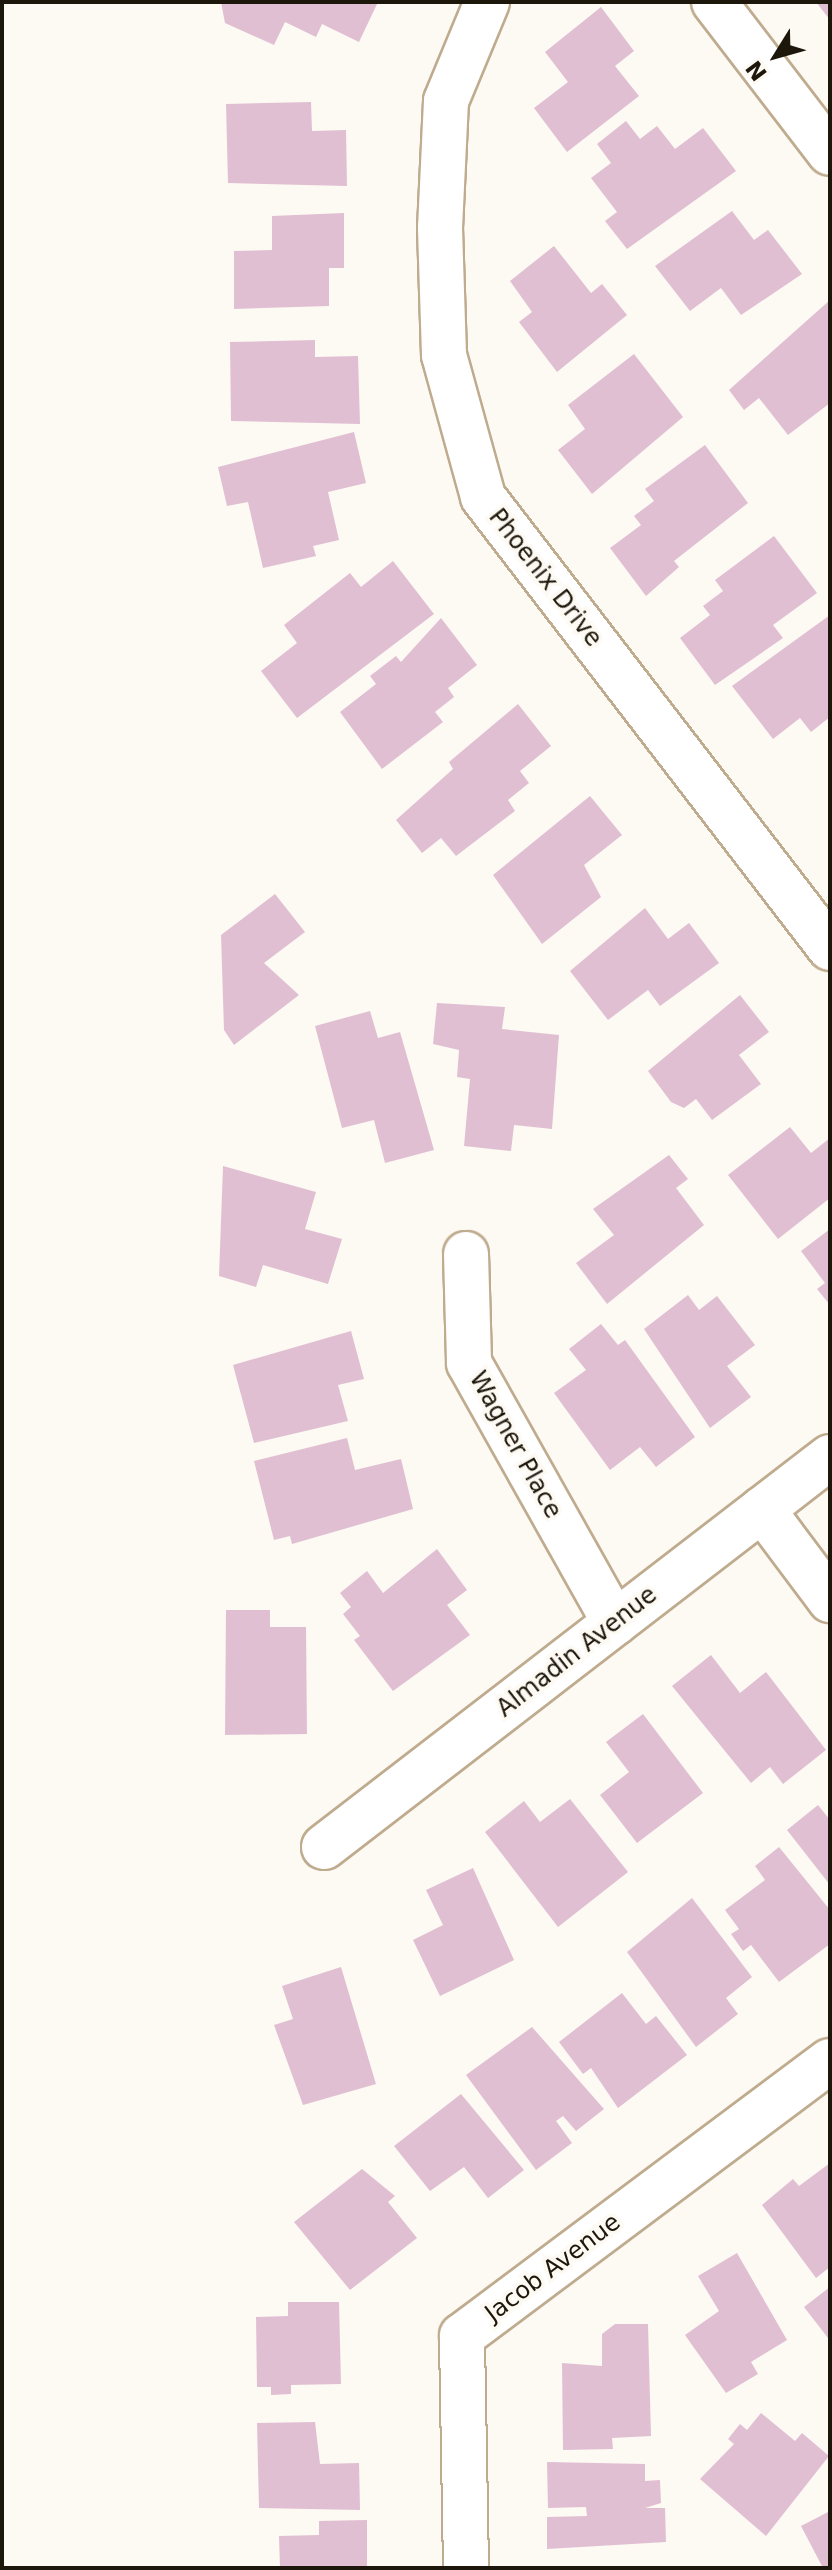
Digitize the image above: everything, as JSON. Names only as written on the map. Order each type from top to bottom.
[{"type":"street","name":"Phoenix Drive","points":[[487,2],[446,101],[440,228],[444,355],[483,497],[830,948]]},
{"type":"street","points":[[714,2],[830,153]]},
{"type":"street","name":"Wagner Place","points":[[466,1254],[469,1363],[615,1623]]},
{"type":"street","name":"Almadin Avenue","points":[[324,1847],[830,1457]]},
{"type":"street","points":[[762,1509],[830,1600]]},
{"type":"street","name":"Jacob Avenue","points":[[466,2568],[462,2336],[830,2061]]},
{"type":"building","points":[[221,2],[378,2],[359,42],[322,24],[316,37],[285,22],[274,45],[225,23]]},
{"type":"building","points":[[816,2],[830,2],[830,20]]},
{"type":"building","points":[[601,7],[634,51],[615,66],[639,96],[567,152],[534,108],[568,82],[545,52]]},
{"type":"building","points":[[311,102],[312,131],[346,130],[347,186],[228,183],[226,104]]},
{"type":"building","points":[[626,121],[640,139],[657,126],[675,149],[703,128],[736,171],[627,249],[605,221],[617,212],[591,178],[611,163],[597,144]]},
{"type":"building","points":[[732,211],[754,240],[768,230],[802,274],[741,315],[721,288],[690,311],[655,266]]},
{"type":"building","points":[[344,213],[344,268],[329,268],[329,306],[234,309],[234,251],[272,250],[272,216]]},
{"type":"building","points":[[554,246],[591,293],[602,284],[627,315],[557,372],[519,322],[532,312],[510,281]]},
{"type":"building","points":[[830,300],[830,403],[788,435],[759,398],[744,410],[729,390]]},
{"type":"building","points":[[315,340],[315,357],[358,356],[360,424],[231,421],[230,342]]},
{"type":"building","points":[[634,354],[683,417],[592,494],[558,450],[585,429],[568,405]]},
{"type":"building","points":[[354,432],[366,483],[328,492],[339,540],[313,546],[316,556],[263,568],[248,502],[227,506],[218,467]]},
{"type":"building","points":[[705,445],[748,503],[674,561],[679,567],[646,596],[610,548],[641,525],[634,516],[654,501],[645,489]]},
{"type":"building","points":[[774,536],[817,593],[773,625],[783,638],[715,685],[680,638],[710,615],[703,606],[723,591],[715,580]]},
{"type":"building","points":[[393,561],[434,614],[297,718],[261,671],[297,643],[284,625],[350,573],[361,587]]},
{"type":"building","points":[[830,615],[830,717],[811,732],[800,718],[773,739],[732,686]]},
{"type":"building","points":[[441,618],[477,665],[448,688],[454,697],[435,712],[443,722],[382,769],[340,712],[376,684],[370,676],[396,656],[401,662]]},
{"type":"building","points":[[518,704],[551,746],[520,771],[529,783],[508,800],[515,811],[456,856],[441,838],[422,853],[396,820],[453,769],[449,762]]},
{"type":"building","points":[[590,796],[622,835],[584,865],[601,897],[542,944],[493,875]]},
{"type":"building","points":[[275,894],[305,932],[264,963],[299,995],[234,1045],[224,1030],[221,935]]},
{"type":"building","points":[[645,908],[668,939],[689,923],[719,963],[660,1006],[648,990],[608,1020],[570,971]]},
{"type":"building","points":[[740,995],[769,1032],[739,1055],[761,1084],[712,1120],[696,1099],[684,1108],[671,1102],[648,1071]]},
{"type":"building","points":[[437,1003],[505,1007],[502,1029],[559,1035],[552,1129],[514,1125],[511,1151],[464,1146],[470,1079],[457,1077],[459,1050],[433,1044]]},
{"type":"building","points":[[370,1011],[378,1038],[400,1032],[434,1150],[385,1163],[374,1120],[342,1128],[315,1026]]},
{"type":"building","points":[[790,1127],[811,1153],[830,1138],[830,1198],[778,1239],[728,1175]]},
{"type":"building","points":[[669,1155],[688,1179],[676,1188],[704,1225],[607,1304],[576,1263],[614,1235],[593,1209]]},
{"type":"building","points":[[223,1166],[316,1192],[305,1229],[342,1239],[328,1284],[263,1265],[256,1287],[219,1276]]},
{"type":"building","points":[[830,1229],[830,1305],[817,1289],[825,1283],[801,1251]]},
{"type":"building","points":[[688,1295],[699,1310],[717,1296],[755,1345],[727,1366],[751,1397],[710,1428],[644,1329]]},
{"type":"building","points":[[601,1324],[618,1345],[625,1340],[695,1437],[656,1467],[640,1447],[610,1470],[554,1393],[586,1370],[569,1349]]},
{"type":"building","points":[[351,1331],[364,1379],[338,1385],[348,1421],[254,1443],[233,1365]]},
{"type":"building","points":[[347,1438],[355,1470],[401,1459],[413,1509],[292,1544],[290,1536],[274,1540],[254,1461]]},
{"type":"building","points":[[437,1549],[467,1590],[447,1605],[470,1635],[393,1691],[354,1640],[360,1636],[343,1614],[351,1607],[340,1593],[367,1571],[383,1593]]},
{"type":"building","points":[[226,1610],[270,1610],[270,1627],[306,1627],[307,1734],[225,1735]]},
{"type":"building","points":[[711,1655],[740,1693],[766,1672],[826,1750],[783,1784],[770,1767],[751,1783],[672,1686]]},
{"type":"building","points":[[643,1714],[703,1793],[637,1843],[600,1795],[629,1772],[606,1742]]},
{"type":"building","points":[[570,1799],[628,1872],[558,1927],[485,1832],[524,1801],[540,1822]]},
{"type":"building","points":[[818,1805],[830,1820],[830,1885],[787,1830]]},
{"type":"building","points":[[779,1847],[830,1910],[830,1944],[779,1982],[751,1945],[743,1951],[731,1934],[739,1929],[725,1910],[765,1880],[755,1866]]},
{"type":"building","points":[[473,1868],[514,1960],[440,1996],[413,1940],[443,1925],[426,1890]]},
{"type":"building","points":[[692,1898],[752,1977],[726,1998],[738,2014],[696,2047],[627,1952]]},
{"type":"building","points":[[341,1967],[376,2084],[303,2105],[274,2025],[293,2019],[282,1986]]},
{"type":"building","points":[[622,1993],[646,2024],[656,2016],[687,2055],[618,2108],[591,2068],[583,2074],[559,2042]]},
{"type":"building","points":[[532,2027],[604,2109],[576,2131],[563,2116],[556,2121],[572,2143],[536,2170],[466,2075]]},
{"type":"building","points":[[461,2094],[524,2170],[488,2198],[464,2167],[430,2191],[394,2146]]},
{"type":"building","points":[[830,2163],[830,2267],[816,2278],[762,2205],[793,2179],[799,2186]]},
{"type":"building","points":[[362,2169],[395,2196],[388,2202],[417,2238],[350,2290],[294,2222]]},
{"type":"building","points":[[737,2253],[787,2340],[751,2362],[758,2374],[726,2393],[685,2335],[719,2311],[698,2276]]},
{"type":"building","points":[[830,2287],[830,2336],[828,2338],[804,2307]]},
{"type":"building","points":[[288,2302],[339,2302],[341,2384],[291,2385],[291,2394],[271,2395],[271,2387],[257,2387],[256,2317],[288,2316]]},
{"type":"building","points":[[615,2324],[648,2324],[651,2436],[612,2438],[613,2449],[563,2450],[562,2363],[602,2366],[602,2334]]},
{"type":"building","points":[[761,2413],[795,2441],[802,2433],[829,2456],[766,2536],[700,2479],[734,2444],[728,2439],[740,2424],[747,2430]]},
{"type":"building","points":[[315,2422],[320,2464],[359,2463],[360,2510],[259,2508],[257,2423]]},
{"type":"building","points":[[547,2462],[645,2464],[645,2481],[660,2480],[661,2503],[645,2508],[665,2508],[666,2542],[547,2549],[547,2517],[587,2516],[586,2507],[548,2508]]},
{"type":"building","points":[[830,2511],[830,2568],[823,2568],[801,2526]]},
{"type":"building","points":[[367,2520],[367,2568],[280,2568],[279,2536],[319,2535],[319,2521]]}]
